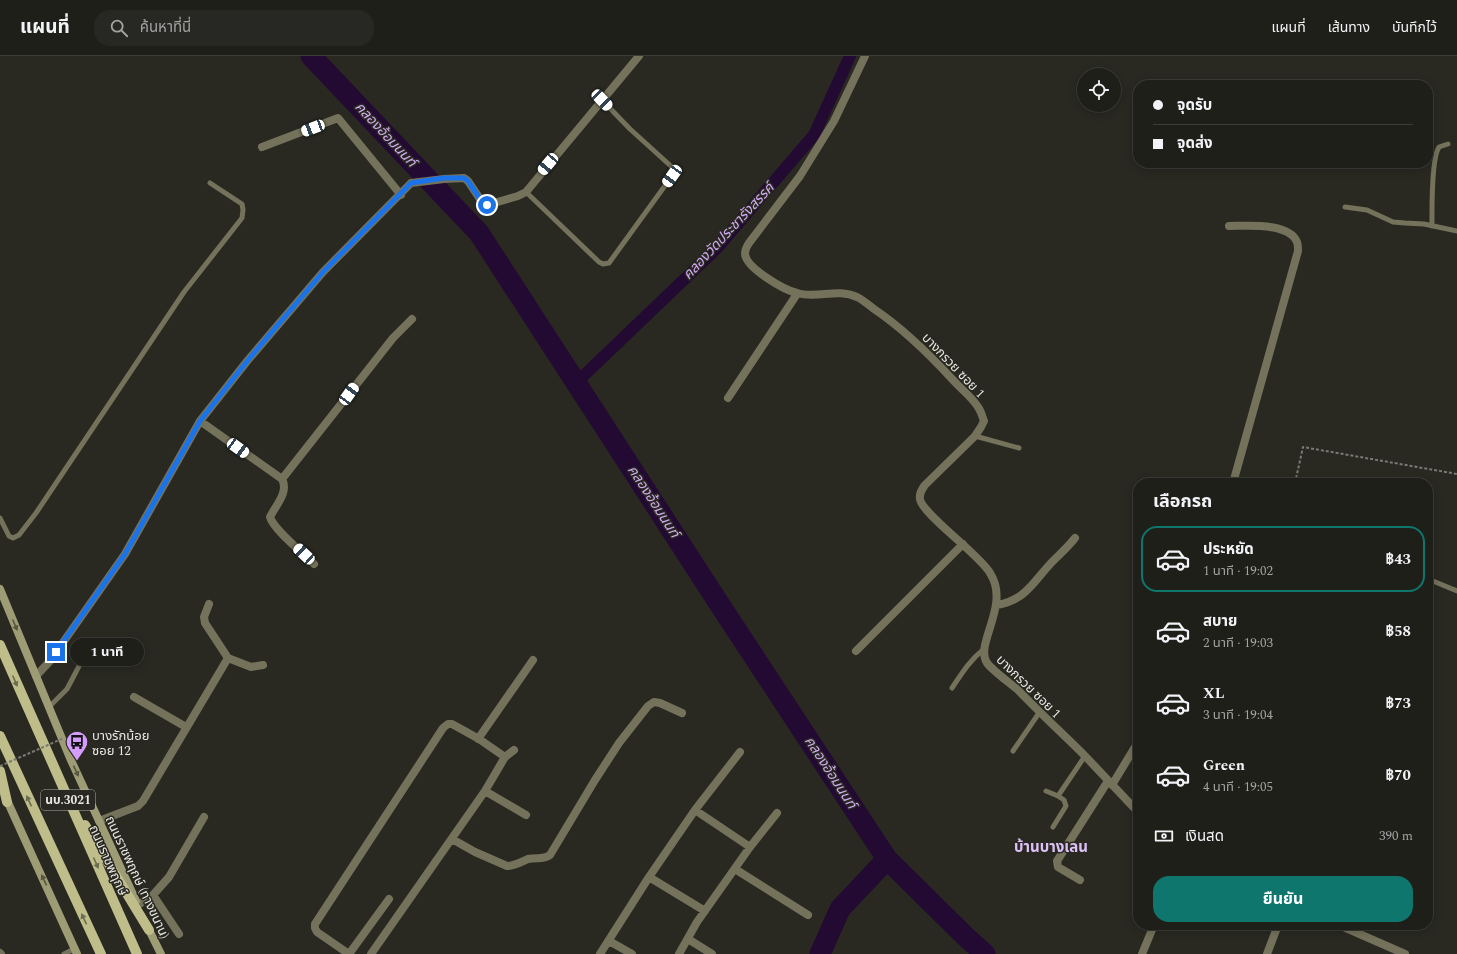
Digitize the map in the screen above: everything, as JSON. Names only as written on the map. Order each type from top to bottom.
[{"type":"main road","name":"ถนนราชพฤกษ์ (ทางขนาน)","points":[[0,589],[49,707],[99,821],[161,954]]},
{"type":"main road","name":"ถนนราชพฤกษ์","points":[[0,645],[137,954]]},
{"type":"main road","name":"นบ.3021","points":[[0,736],[101,954]]},
{"type":"main road","points":[[0,771],[8,802]]},
{"type":"main road","points":[[0,786],[76,952]]},
{"type":"main road","points":[[63,789],[149,930]]},
{"type":"street","points":[[36,676],[50,661],[125,554],[200,421],[243,366],[323,272],[401,195],[411,183],[444,178],[464,178],[468,181],[482,202],[487,205],[518,196],[526,192],[639,56]]},
{"type":"street","name":"บางกรวย ซอย 1","points":[[864,56],[830,128],[800,176],[749,243],[745,253],[746,258],[758,271],[783,288],[797,294],[810,295],[835,293],[848,294],[859,298],[891,320],[929,354],[977,405],[984,421],[981,427],[975,436],[925,485],[921,492],[920,500],[924,508],[963,544],[990,572],[996,584],[998,594],[997,605],[984,649],[985,658],[988,664],[1012,684],[1039,713],[1085,756],[1133,807]]},
{"type":"street","points":[[262,147],[338,118],[401,195]]},
{"type":"street","points":[[1229,226],[1259,226],[1283,229],[1297,241],[1298,251],[1234,478]]},
{"type":"street","points":[[728,398],[797,294]]},
{"type":"street","points":[[282,479],[393,338],[412,320]]},
{"type":"street","points":[[200,421],[282,479],[285,484],[285,490],[270,517],[271,521],[314,564]]},
{"type":"street","points":[[997,605],[1013,601],[1028,591],[1054,561],[1068,548],[1075,538]]},
{"type":"street","points":[[856,651],[963,544]]},
{"type":"street","points":[[209,604],[204,617],[205,623],[228,658],[251,667],[262,665]]},
{"type":"street","points":[[99,821],[138,806],[143,801],[228,658]]},
{"type":"street","points":[[478,739],[533,660]]},
{"type":"street","points":[[134,697],[186,727]]},
{"type":"street","points":[[452,839],[475,852],[507,866],[512,866],[534,858],[544,859],[550,855],[619,743],[648,706],[654,702],[660,703],[682,714]]},
{"type":"street","points":[[389,899],[349,954],[318,932],[315,928],[315,924],[320,914],[443,728],[448,724],[452,724],[505,757]]},
{"type":"street","points":[[1080,880],[1058,867],[1057,861],[1133,749]]},
{"type":"street","points":[[371,954],[485,791],[505,757],[514,750]]},
{"type":"street","points":[[600,954],[649,878],[696,810],[740,752]]},
{"type":"street","points":[[485,791],[526,815]]},
{"type":"street","points":[[696,810],[750,847]]},
{"type":"street","points":[[679,954],[705,911],[750,847],[777,813]]},
{"type":"street","points":[[138,905],[153,895],[169,877],[204,817]]},
{"type":"street","points":[[735,869],[808,915]]},
{"type":"street","points":[[649,878],[705,911]]},
{"type":"street","points":[[153,895],[180,934]]},
{"type":"street","points":[[1142,954],[1152,930]]},
{"type":"street","points":[[1267,954],[1276,930]]},
{"type":"street","points":[[1353,930],[1405,954]]},
{"type":"street","points":[[688,939],[712,954]]},
{"type":"street","points":[[609,941],[632,954]]},
{"type":"lane","points":[[526,192],[599,262],[603,264],[609,263],[674,172],[673,168],[630,129],[602,100]]},
{"type":"lane","points":[[1432,226],[1435,156],[1438,147],[1448,144]]},
{"type":"lane","points":[[0,518],[9,536],[13,538],[19,535],[36,513],[184,292],[242,218],[242,204],[210,183]]},
{"type":"lane","points":[[1345,207],[1367,210],[1393,222],[1405,224],[1424,224],[1457,232]]},
{"type":"lane","points":[[975,436],[1018,448]]},
{"type":"lane","points":[[1433,582],[1457,591]]},
{"type":"lane","points":[[952,688],[968,664],[984,649]]},
{"type":"lane","points":[[49,707],[67,689],[88,652]]},
{"type":"lane","points":[[1013,751],[1039,713]]},
{"type":"lane","points":[[1058,796],[1085,756]]},
{"type":"lane","points":[[1046,791],[1064,800],[1066,806],[1053,827]]},
{"type":"lane","points":[[64,954],[76,952]]},
{"type":"path","points":[[1296,478],[1303,447],[1457,474]]},
{"type":"path","points":[[0,766],[64,738]]},
{"type":"waterway","name":"คลองอ้อมนนท์","points":[[311,56],[479,233],[720,605],[887,859],[985,954]]},
{"type":"waterway","name":"คลองวัดประชารังสรรค์","points":[[576,383],[717,248],[814,135],[850,56]]},
{"type":"waterway","points":[[820,954],[840,909],[887,859]]},
{"type":"place","name":"บางรักน้อย ซอย 12","points":[[77,762]]},
{"type":"district","name":"บ้านบางเลน","points":[[1051,847]]},
{"type":"route","points":[[56,652],[125,554],[200,421],[248,360],[323,272],[401,195],[411,183],[444,178],[464,178],[468,181],[482,202],[487,205]]}]
